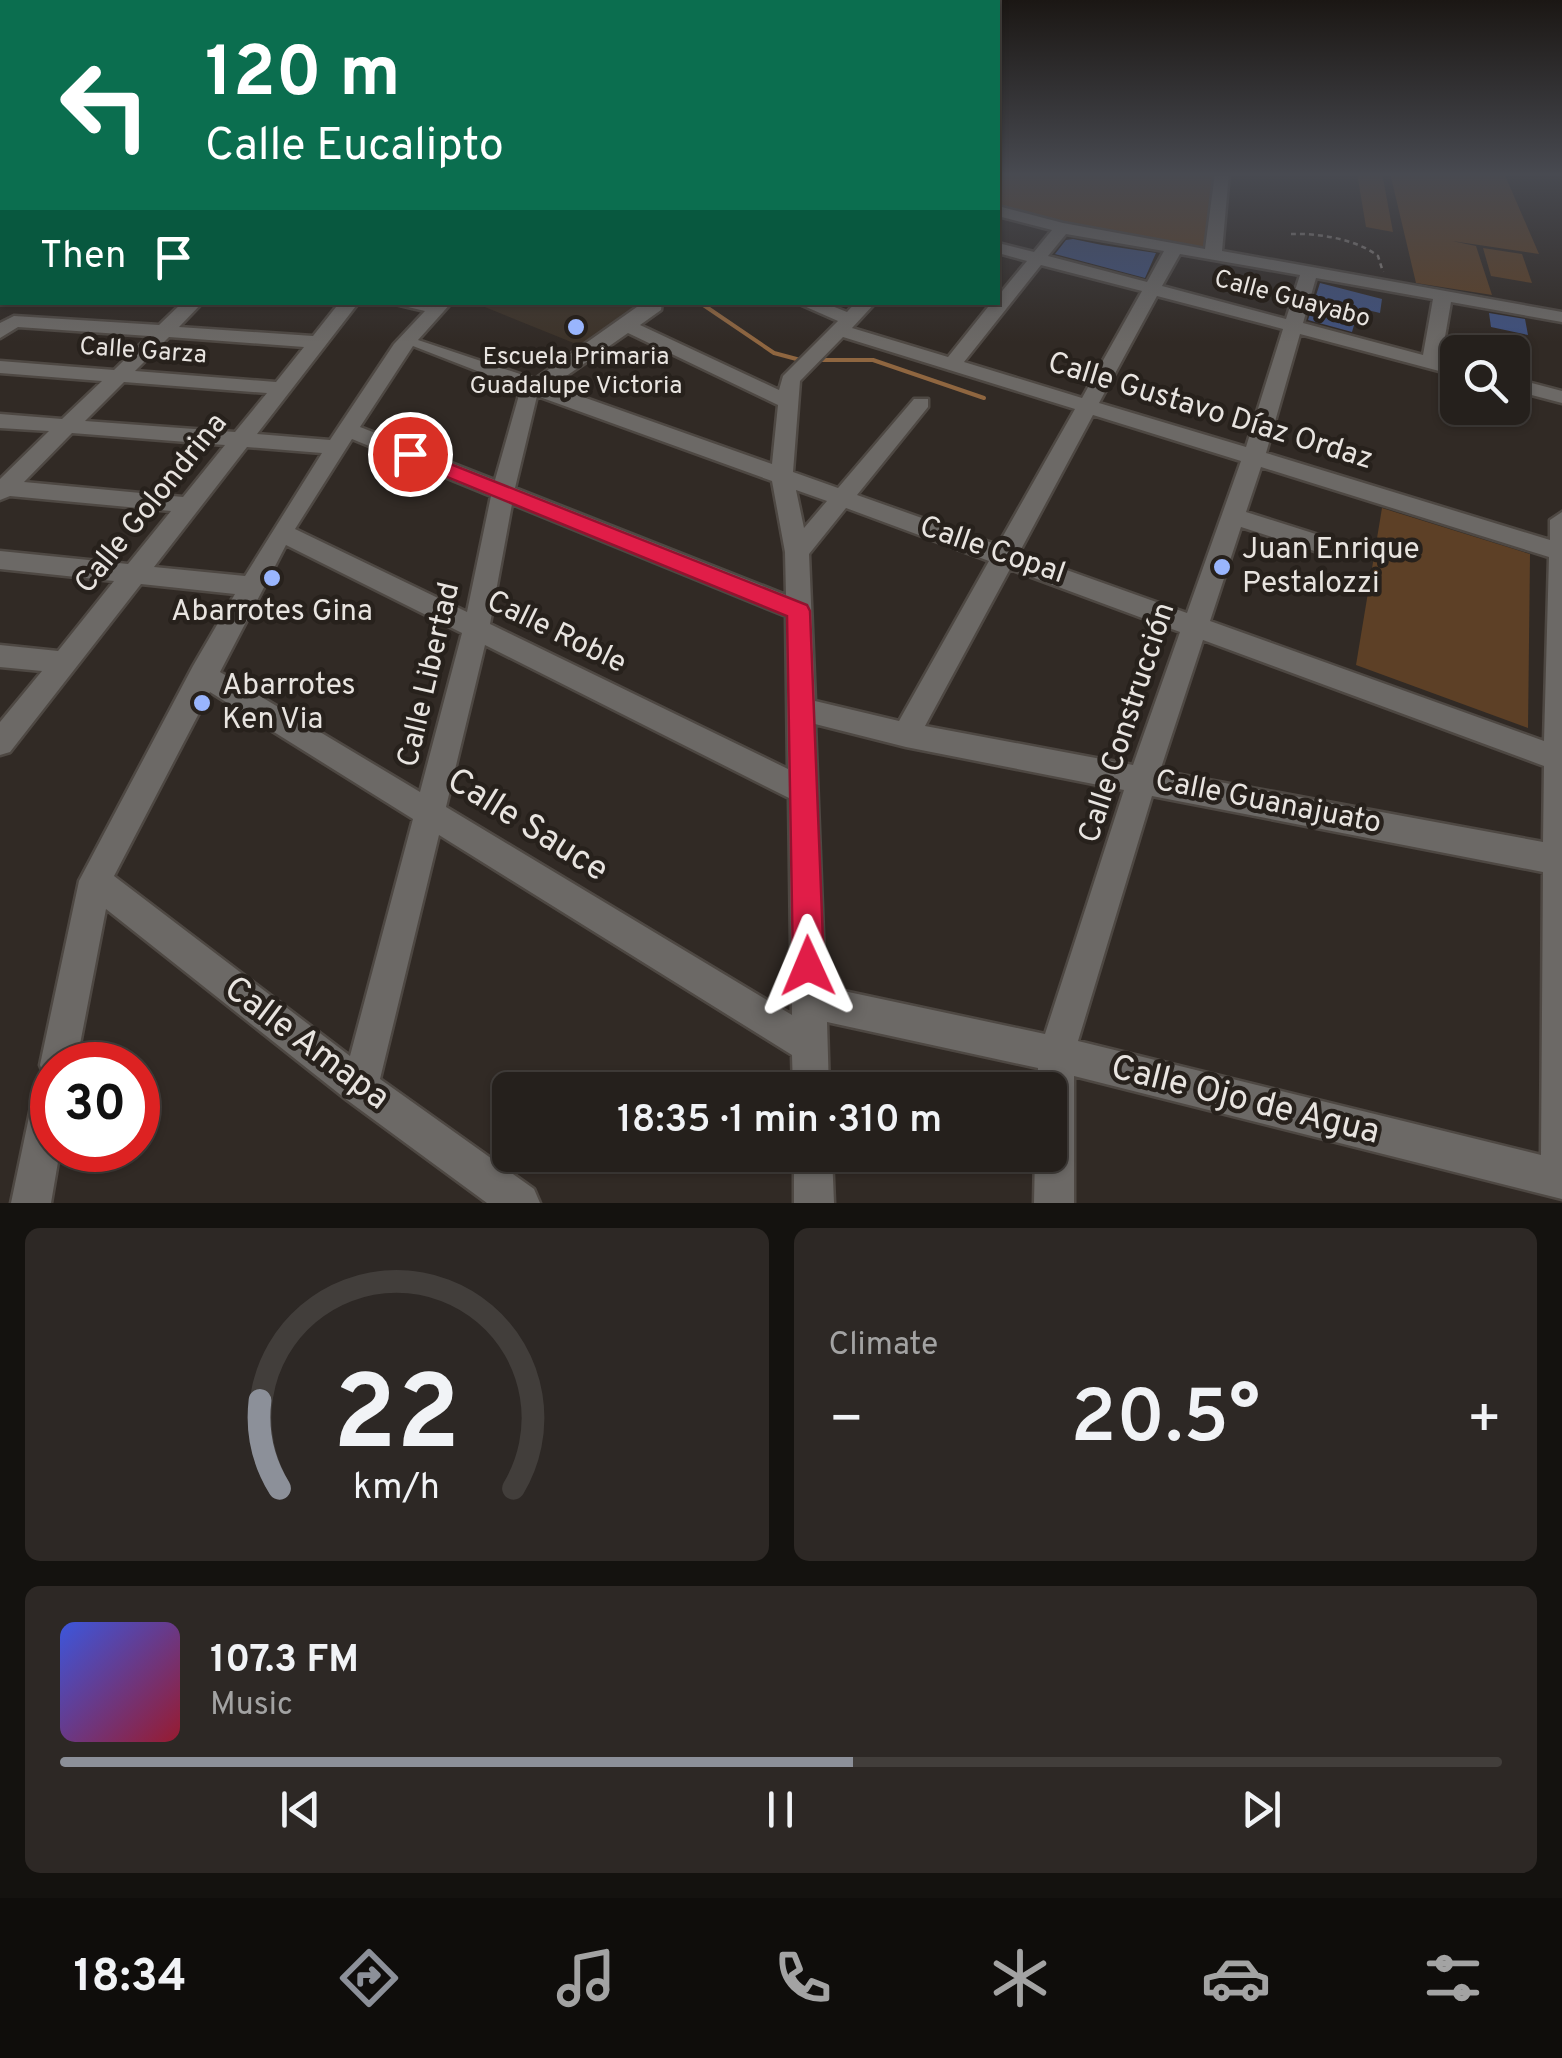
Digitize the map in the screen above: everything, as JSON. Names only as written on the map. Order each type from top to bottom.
[{"type":"street","points":[[952,364],[1061,229]]},
{"type":"street","points":[[1069,229],[1562,317]]},
{"type":"street","points":[[1213,254],[1216,229]]},
{"type":"street","points":[[906,735],[1175,247]]},
{"type":"street","name":"Calle Guayabo","points":[[1000,249],[1440,365]]},
{"type":"street","name":"Calle Construcción","points":[[1054,1203],[1056,1054],[1142,778],[1254,456],[1310,271]]},
{"type":"street","points":[[1431,362],[1443,296]]},
{"type":"street","points":[[1,489],[191,305]]},
{"type":"street","name":"Calle Golondrina","points":[[0,742],[348,305]]},
{"type":"street","points":[[63,1042],[95,881],[280,532],[401,348],[440,305]]},
{"type":"street","points":[[536,384],[654,305]]},
{"type":"street","name":"Calle Gustavo Díaz Ordaz","points":[[809,305],[845,325],[952,364],[1561,552]]},
{"type":"street","points":[[811,1072],[797,552],[782,476],[789,412],[786,401],[790,380],[863,305]]},
{"type":"street","points":[[7,326],[164,331],[319,342]]},
{"type":"street","points":[[626,326],[786,401]]},
{"type":"street","name":"Calle Copal","points":[[421,345],[1560,759]]},
{"type":"street","name":"Calle Garza","points":[[0,366],[282,388]]},
{"type":"street","name":"Calle Libertad","points":[[360,1087],[476,630],[503,492],[528,393],[536,384]]},
{"type":"street","points":[[1530,389],[1562,397]]},
{"type":"street","points":[[797,552],[921,404]]},
{"type":"street","points":[[0,421],[241,440],[341,438],[503,492],[799,611]]},
{"type":"street","points":[[1,489],[189,505]]},
{"type":"street","points":[[1233,516],[1338,550]]},
{"type":"street","points":[[1561,1179],[1562,520]]},
{"type":"street","name":"Calle Roble","points":[[280,532],[804,791]]},
{"type":"street","points":[[0,560],[250,586]]},
{"type":"street","points":[[0,656],[64,662]]},
{"type":"street","name":"Calle Sauce","points":[[202,674],[431,810],[810,1046]]},
{"type":"street","name":"Calle Guanajuato","points":[[801,708],[906,735],[1561,860]]},
{"type":"street","name":"Calle Amapa","points":[[95,881],[360,1087],[520,1203]]},
{"type":"street","name":"Calle Ojo de Agua","points":[[809,1002],[1056,1054],[1561,1179]]},
{"type":"street","points":[[30,1203],[36,1172]]},
{"type":"street","points":[[813,1172],[814,1203]]},
{"type":"path","points":[[1290,234],[1311,233],[1366,247],[1378,256],[1386,285]]},
{"type":"shaded area","points":[[1069,229],[1216,229],[1213,254]]},
{"type":"shaded area","points":[[1403,229],[1528,229],[1539,254],[1452,241],[1476,246],[1492,295],[1416,283]]},
{"type":"shaded area","points":[[1483,248],[1522,254],[1532,283],[1491,276]]},
{"type":"shaded area","name":"Escuela Primaria Guadalupe Victoria","points":[[480,305],[643,305],[586,348]]},
{"type":"shaded area","points":[[1382,508],[1530,554],[1528,728],[1356,665]]},
{"type":"building","points":[[1066,240],[1156,253],[1145,278],[1055,254]]},
{"type":"building","points":[[1320,283],[1382,299],[1380,313],[1359,308],[1352,332],[1308,320]]},
{"type":"building","points":[[1489,313],[1525,319],[1528,335],[1491,327]]},
{"type":"waterway","points":[[703,305],[774,353],[804,361]]},
{"type":"waterway","points":[[815,360],[873,360],[984,398]]},
{"type":"place","name":"Escuela Primaria Guadalupe Victoria","points":[[576,327]]},
{"type":"place","name":"Juan Enrique Pestalozzi","points":[[1222,567]]},
{"type":"place","name":"Abarrotes Gina","points":[[272,578]]},
{"type":"place","name":"Abarrotes Ken Via","points":[[202,703]]},
{"type":"route","points":[[410,454],[799,611],[808,966]]}]
